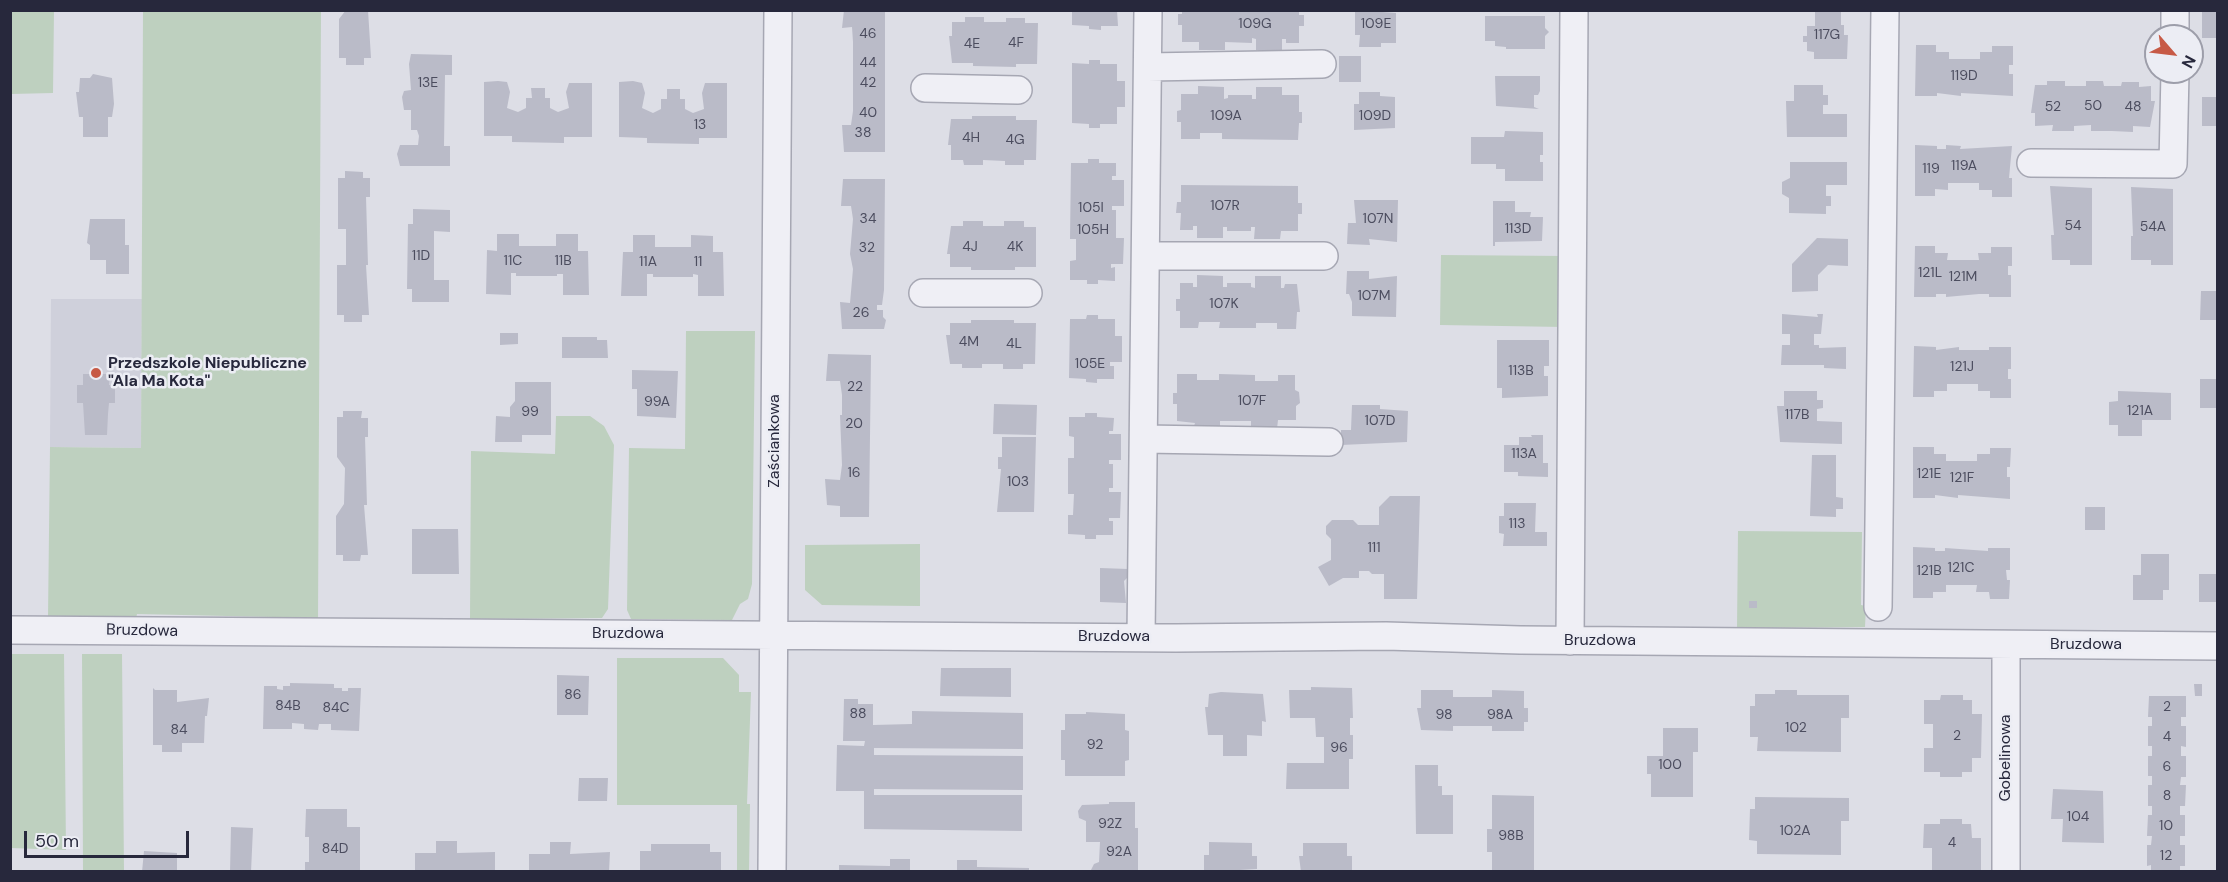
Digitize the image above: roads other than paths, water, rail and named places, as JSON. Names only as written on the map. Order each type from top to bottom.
[{"type":"street","name":"Zaściankowa","points":[[772,872],[778,10]]},
{"type":"street","points":[[1141,637],[1148,10]]},
{"type":"street","points":[[1570,641],[1574,10]]},
{"type":"street","points":[[1878,607],[1885,10]]},
{"type":"street","points":[[1148,67],[1322,64]]},
{"type":"street","points":[[2031,163],[2173,164],[2175,84]]},
{"type":"street","points":[[925,88],[1018,90]]},
{"type":"street","points":[[1146,256],[1324,256]]},
{"type":"street","points":[[923,293],[1029,293]]},
{"type":"street","points":[[1144,439],[1329,442]]},
{"type":"street","name":"Bruzdowa","points":[[10,630],[1141,637],[1386,636],[1570,641],[2217,646]]},
{"type":"street","name":"Gobelinowa","points":[[2006,645],[2006,872]]},
{"type":"place","name":"Przedszkole Niepubliczne \"Ala Ma Kota\"","points":[[96,373]]}]
